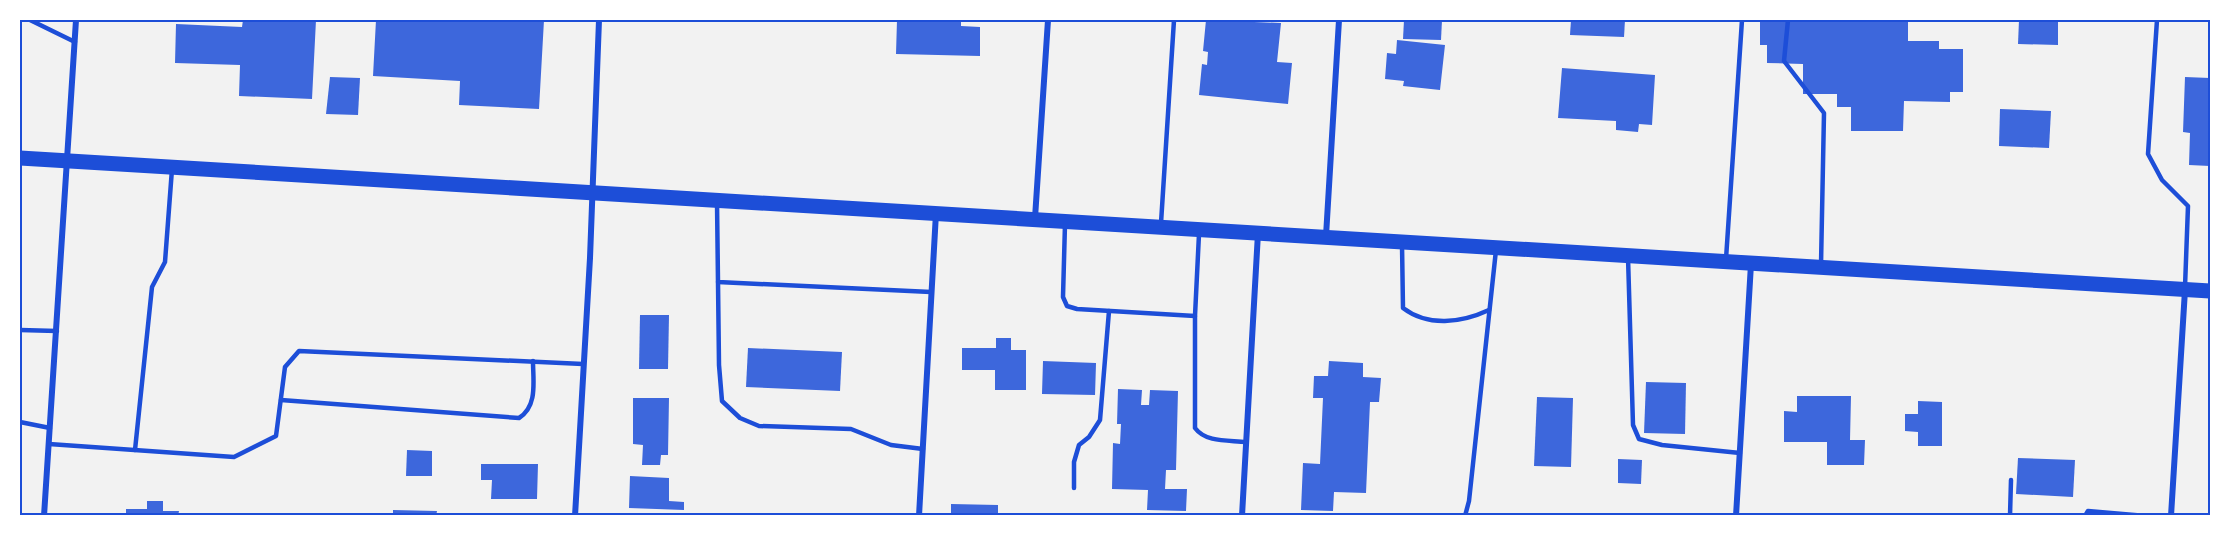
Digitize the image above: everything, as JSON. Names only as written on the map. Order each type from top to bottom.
[{"type":"main road","points":[[20,158],[2211,291]]},
{"type":"street","points":[[44,516],[76,20]]},
{"type":"street","points":[[575,516],[599,20]]},
{"type":"street","points":[[1035,219],[1048,20]]},
{"type":"street","points":[[1326,237],[1339,20]]},
{"type":"street","points":[[919,516],[936,213]]},
{"type":"street","points":[[1242,516],[1258,233]]},
{"type":"street","points":[[1736,516],[1751,263]]},
{"type":"street","points":[[2171,516],[2185,290]]},
{"type":"lane","points":[[30,20],[75,42]]},
{"type":"lane","points":[[1161,227],[1174,20]]},
{"type":"lane","points":[[1725,261],[1742,20]]},
{"type":"lane","points":[[1788,20],[1784,61],[1824,113],[1821,267]]},
{"type":"lane","points":[[2157,20],[2148,154],[2163,180],[2188,206],[2185,290]]},
{"type":"lane","points":[[135,450],[152,287],[165,262],[172,168]]},
{"type":"lane","points":[[717,200],[719,365],[722,401],[740,417],[759,426],[851,429],[891,445],[923,450]]},
{"type":"lane","points":[[1065,221],[1063,297],[1067,306],[1077,309],[1195,316]]},
{"type":"lane","points":[[1200,229],[1195,316],[1195,428],[1200,435],[1210,439],[1246,442]]},
{"type":"lane","points":[[1402,242],[1403,308],[1415,317],[1442,322],[1471,318],[1489,310]]},
{"type":"lane","points":[[1465,516],[1469,501],[1496,248]]},
{"type":"lane","points":[[1628,256],[1633,425],[1639,439],[1662,445],[1740,453]]},
{"type":"lane","points":[[718,282],[932,292]]},
{"type":"lane","points":[[1074,488],[1074,462],[1079,445],[1089,437],[1100,420],[1109,311]]},
{"type":"lane","points":[[20,330],[57,331]]},
{"type":"lane","points":[[49,444],[234,457],[276,436],[285,367],[299,351],[583,364]]},
{"type":"lane","points":[[281,400],[519,418],[528,413],[533,402],[533,361]]},
{"type":"lane","points":[[20,422],[50,428]]},
{"type":"lane","points":[[2010,516],[2011,480]]},
{"type":"lane","points":[[2085,516],[2088,511],[2146,516]]},
{"type":"building","points":[[243,20],[316,20],[312,99],[239,96],[240,65],[175,63],[176,24],[242,27]]},
{"type":"building","points":[[376,20],[544,20],[539,109],[459,105],[460,81],[373,76]]},
{"type":"building","points":[[897,20],[961,20],[961,26],[980,27],[980,56],[896,54]]},
{"type":"building","points":[[1206,20],[1281,23],[1277,62],[1292,63],[1288,104],[1199,95],[1202,64],[1207,65],[1208,52],[1203,51]]},
{"type":"building","points":[[1404,20],[1442,20],[1441,40],[1403,39]]},
{"type":"building","points":[[1571,20],[1625,20],[1624,37],[1570,35]]},
{"type":"building","points":[[1760,20],[1908,20],[1908,41],[1939,41],[1939,49],[1963,49],[1963,92],[1950,92],[1950,102],[1904,101],[1903,131],[1851,131],[1851,107],[1837,107],[1837,94],[1803,94],[1803,64],[1767,63],[1767,45],[1760,45]]},
{"type":"building","points":[[2019,20],[2058,20],[2058,45],[2018,44]]},
{"type":"building","points":[[1397,40],[1445,45],[1440,90],[1403,86],[1404,81],[1385,79],[1387,53],[1396,54]]},
{"type":"building","points":[[1562,68],[1655,75],[1652,125],[1639,124],[1638,132],[1616,130],[1616,121],[1558,118]]},
{"type":"building","points":[[330,77],[360,78],[358,115],[326,114]]},
{"type":"building","points":[[2185,77],[2210,78],[2210,166],[2189,165],[2190,133],[2183,132]]},
{"type":"building","points":[[2000,109],[2051,111],[2049,148],[1999,146]]},
{"type":"building","points":[[640,315],[669,315],[668,369],[639,369]]},
{"type":"building","points":[[996,338],[1011,338],[1011,350],[1026,350],[1026,390],[995,390],[995,370],[962,370],[962,348],[996,348]]},
{"type":"building","points":[[748,348],[842,352],[840,391],[746,387]]},
{"type":"building","points":[[1043,361],[1096,363],[1095,395],[1042,394]]},
{"type":"building","points":[[1329,361],[1363,363],[1363,377],[1381,378],[1379,402],[1370,402],[1366,493],[1334,492],[1333,511],[1301,510],[1303,463],[1320,464],[1323,398],[1313,398],[1314,376],[1328,376]]},
{"type":"building","points":[[1646,382],[1686,383],[1685,434],[1644,433]]},
{"type":"building","points":[[1118,389],[1142,390],[1141,405],[1149,405],[1150,390],[1178,391],[1176,470],[1166,470],[1165,489],[1187,489],[1186,511],[1147,510],[1148,490],[1112,489],[1113,443],[1120,444],[1121,424],[1117,424]]},
{"type":"building","points":[[1797,396],[1851,396],[1850,440],[1865,440],[1864,465],[1827,465],[1827,442],[1784,442],[1784,411],[1797,412]]},
{"type":"building","points":[[1537,397],[1573,398],[1571,467],[1534,466]]},
{"type":"building","points":[[633,398],[669,398],[668,455],[661,455],[660,465],[642,465],[643,445],[633,444]]},
{"type":"building","points":[[1918,401],[1942,402],[1942,446],[1918,446],[1918,432],[1905,431],[1905,414],[1918,414]]},
{"type":"building","points":[[407,450],[432,451],[432,476],[406,476]]},
{"type":"building","points":[[2018,458],[2075,460],[2073,497],[2016,494]]},
{"type":"building","points":[[1618,459],[1642,460],[1641,484],[1618,483]]},
{"type":"building","points":[[481,464],[538,464],[537,499],[491,499],[492,480],[481,480]]},
{"type":"building","points":[[630,476],[669,478],[669,501],[684,502],[684,510],[629,508]]},
{"type":"building","points":[[147,501],[163,501],[163,511],[179,511],[178,516],[126,516],[126,509],[147,509]]},
{"type":"building","points":[[951,504],[998,505],[998,516],[951,516]]},
{"type":"building","points":[[393,510],[437,511],[436,516],[393,516]]}]
